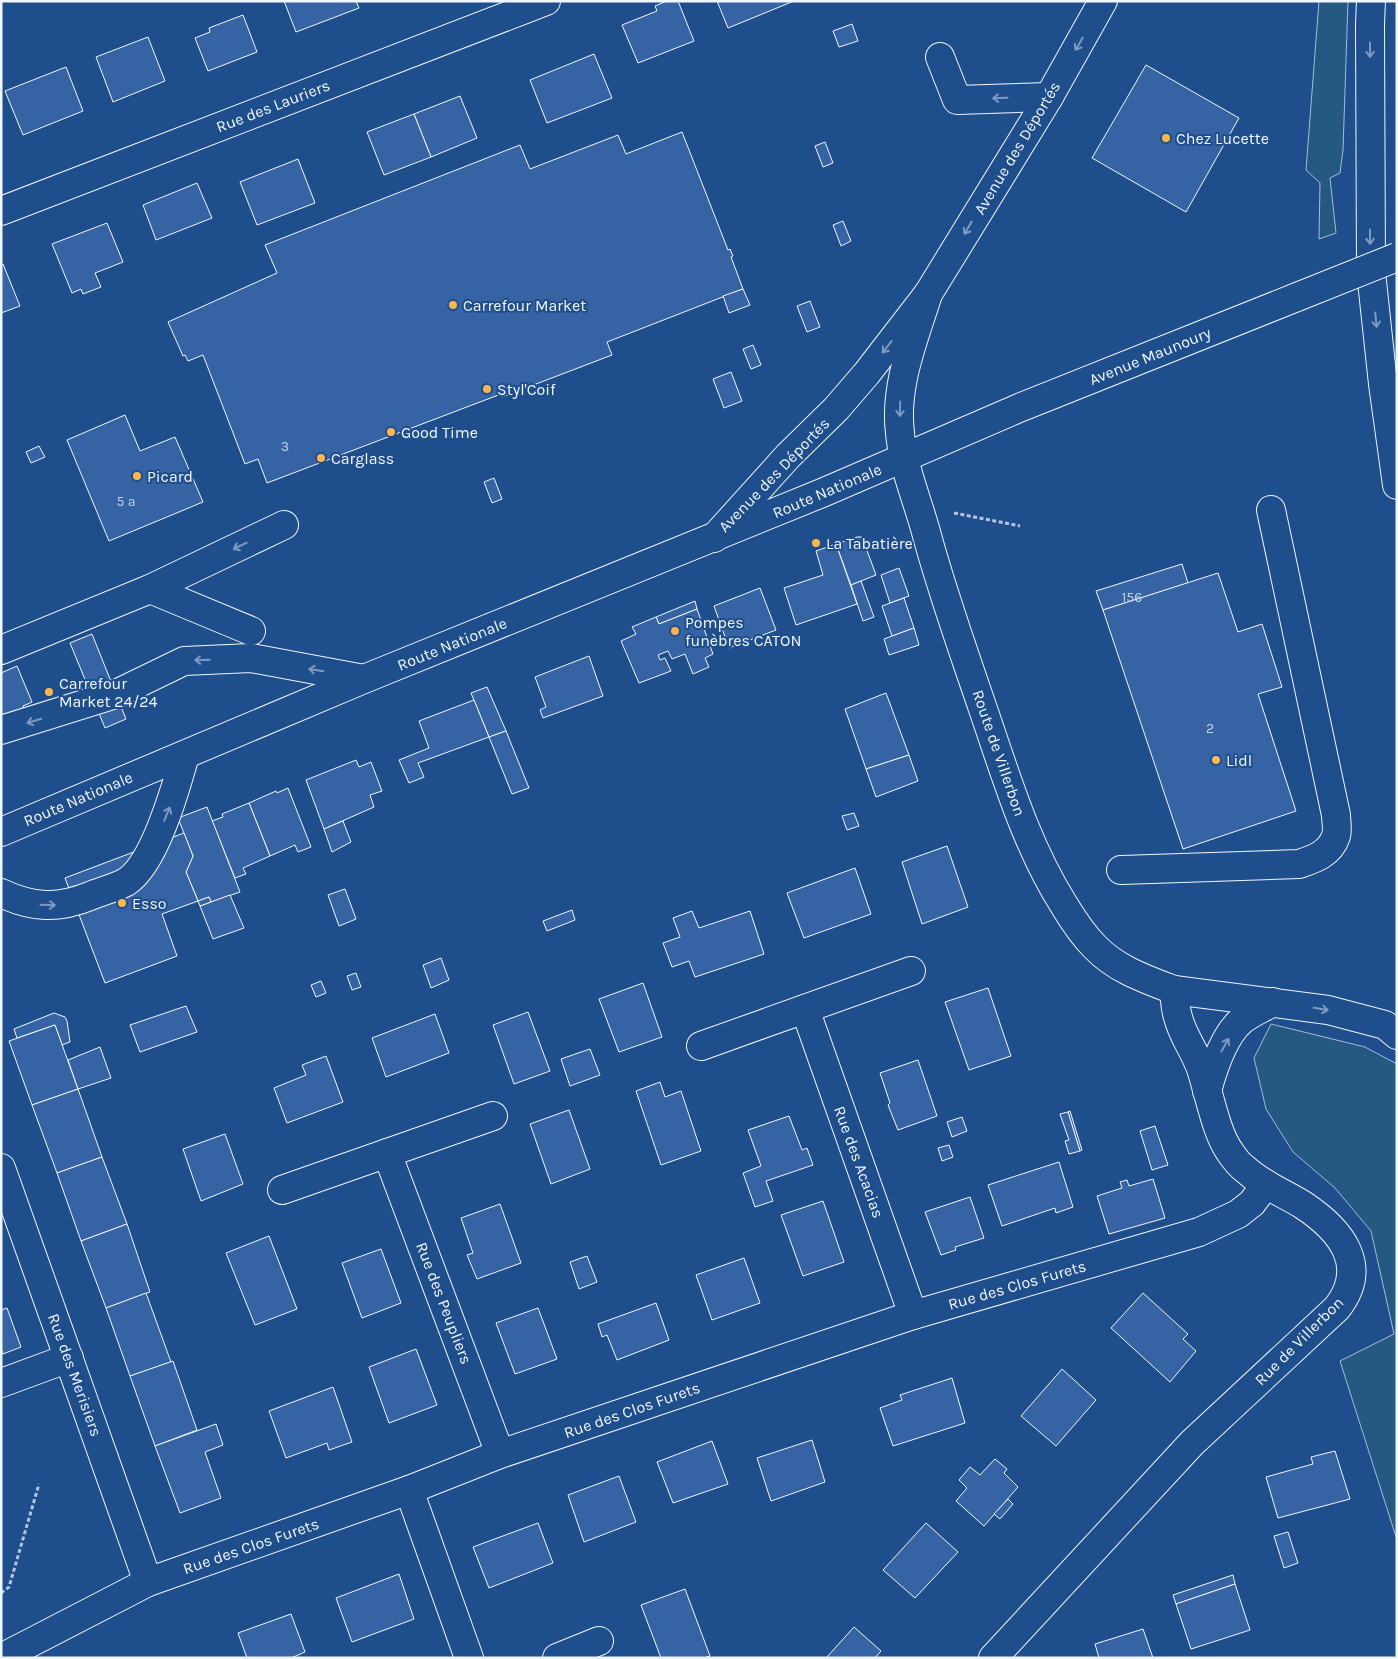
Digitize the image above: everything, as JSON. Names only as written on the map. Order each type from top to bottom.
[{"type":"main road","name":"Rue des Lauriers","points":[[1,211],[546,1]]},
{"type":"main road","name":"Avenue des Déportés","points":[[714,538],[788,456],[836,409],[867,373],[928,294],[1049,97],[1103,1]]},
{"type":"main road","points":[[1371,1],[1371,272],[1383,384],[1397,485]]},
{"type":"main road","points":[[940,58],[957,100],[1049,97]]},
{"type":"main road","name":"Avenue Maunoury","points":[[904,459],[1019,408],[1397,257]]},
{"type":"main road","name":"Avenue des Déportés","points":[[904,459],[899,405],[904,373],[928,294]]},
{"type":"main road","name":"Route Nationale","points":[[1,832],[364,679],[904,459]]},
{"type":"main road","name":"Route de Villerbon","points":[[904,459],[941,584],[1007,780],[1027,833],[1050,883],[1075,923],[1095,947],[1115,963],[1136,976],[1174,990],[1328,1010],[1385,1025],[1397,1034]]},
{"type":"main road","points":[[1121,870],[1299,864],[1318,858],[1336,836],[1336,815],[1270,510]]},
{"type":"main road","points":[[1,650],[150,589],[284,525]]},
{"type":"main road","points":[[150,589],[251,631]]},
{"type":"main road","points":[[1,730],[109,697],[184,661],[251,658],[364,679]]},
{"type":"main road","points":[[1,893],[38,905],[60,906],[74,903],[126,881],[138,871],[168,813],[186,755]]},
{"type":"main road","points":[[701,1046],[911,971]]},
{"type":"main road","name":"Rue de Villerbon","points":[[993,1658],[1192,1443],[1321,1325],[1346,1297],[1350,1284],[1352,1267],[1349,1254],[1338,1235],[1324,1220],[1303,1205],[1266,1184],[1245,1169],[1228,1151],[1200,1067],[1178,1018],[1174,990]]},
{"type":"main road","points":[[1208,1091],[1218,1059],[1232,1033],[1242,1021],[1273,1002]]},
{"type":"main road","name":"Rue des Acacias","points":[[805,1009],[913,1315]]},
{"type":"main road","points":[[282,1190],[493,1116]]},
{"type":"main road","name":"Rue des Peupliers","points":[[387,1153],[500,1454]]},
{"type":"main road","name":"Rue des Merisiers","points":[[1,1168],[148,1582]]},
{"type":"main road","name":"Rue des Clos Furets","points":[[1,1658],[148,1582],[409,1490],[500,1454],[913,1315],[1200,1232],[1238,1214],[1252,1204],[1266,1184]]},
{"type":"main road","points":[[1,1383],[69,1358]]},
{"type":"main road","points":[[409,1490],[470,1658]]},
{"type":"main road","points":[[557,1658],[599,1641]]},
{"type":"path","points":[[954,513],[1020,526]]},
{"type":"path","points":[[1,1593],[9,1587],[38,1484]]},
{"type":"shaded area","points":[[1319,1],[1348,1],[1343,150],[1340,173],[1330,178],[1336,233],[1319,239],[1320,183],[1306,170]]},
{"type":"shaded area","points":[[1271,1024],[1365,1047],[1397,1064],[1397,1540],[1340,1361],[1394,1334],[1371,1231],[1335,1188],[1293,1152],[1266,1109],[1254,1058]]},
{"type":"building","points":[[284,1],[356,1],[359,8],[296,32]]},
{"type":"building","points":[[667,1],[678,1],[694,41],[638,63],[622,25],[657,11],[655,6]]},
{"type":"building","points":[[717,1],[794,1],[728,28]]},
{"type":"building","points":[[243,15],[257,52],[208,71],[195,38],[210,32],[209,28]]},
{"type":"building","points":[[852,24],[858,41],[839,47],[833,31]]},
{"type":"building","points":[[148,37],[165,81],[113,102],[96,57]]},
{"type":"building","points":[[594,54],[612,98],[547,123],[530,80]]},
{"type":"building","name":"Chez Lucette","points":[[1146,65],[1239,118],[1186,212],[1092,158]]},
{"type":"building","points":[[66,67],[83,111],[23,135],[5,91]]},
{"type":"building","points":[[460,96],[477,138],[431,157],[414,114]]},
{"type":"building","points":[[414,114],[431,157],[384,175],[367,132]]},
{"type":"building","name":"Carrefour Market","points":[[682,132],[728,250],[730,249],[733,256],[731,257],[743,289],[607,342],[612,355],[502,397],[501,394],[267,483],[258,459],[245,464],[203,355],[188,361],[185,355],[183,356],[168,322],[277,273],[265,245],[520,145],[530,169],[618,135],[626,154]]},
{"type":"building","points":[[825,142],[833,163],[823,167],[815,146]]},
{"type":"building","points":[[298,159],[315,203],[257,225],[240,182]]},
{"type":"building","points":[[197,183],[212,218],[156,240],[143,205]]},
{"type":"building","points":[[843,221],[851,241],[841,246],[833,225]]},
{"type":"building","points":[[107,223],[123,262],[95,273],[101,287],[83,294],[81,289],[72,293],[52,244]]},
{"type":"building","points":[[3,264],[20,306],[1,313],[1,265]]},
{"type":"building","points":[[743,289],[750,305],[729,313],[723,296]]},
{"type":"building","points":[[810,301],[820,327],[807,332],[797,306]]},
{"type":"building","points":[[753,345],[761,365],[751,369],[743,349]]},
{"type":"building","points":[[731,372],[742,401],[724,408],[713,379]]},
{"type":"building","name":"Picard","points":[[125,415],[140,451],[175,437],[203,502],[109,541],[67,440]]},
{"type":"building","points":[[39,446],[45,457],[31,463],[26,452]]},
{"type":"building","points":[[494,478],[502,499],[492,503],[484,482]]},
{"type":"building","points":[[862,537],[876,575],[851,585],[836,544]]},
{"type":"building","points":[[836,544],[857,604],[796,625],[784,588],[823,575],[816,551]]},
{"type":"building","points":[[1182,564],[1188,583],[1103,610],[1096,591]]},
{"type":"building","points":[[899,568],[909,596],[890,603],[881,575]]},
{"type":"building","name":"Lidl","points":[[1218,573],[1238,632],[1262,624],[1282,687],[1258,694],[1296,811],[1183,849],[1103,610]]},
{"type":"building","points":[[861,581],[874,617],[863,621],[851,585]]},
{"type":"building","points":[[760,588],[776,630],[729,648],[714,606]]},
{"type":"building","points":[[904,598],[914,628],[892,636],[882,606]]},
{"type":"building","points":[[695,601],[697,609],[659,624],[656,617]]},
{"type":"building","points":[[697,609],[713,654],[705,658],[709,667],[693,674],[685,654],[672,659],[668,651],[658,655],[660,660],[665,658],[671,671],[639,683],[621,641],[636,634],[632,627],[656,617],[659,624]]},
{"type":"building","points":[[914,628],[919,645],[889,655],[884,639]]},
{"type":"building","points":[[92,634],[126,719],[105,728],[70,643]]},
{"type":"building","points":[[589,656],[603,696],[543,718],[540,710],[546,707],[535,677]]},
{"type":"building","points":[[17,666],[32,702],[23,706],[26,713],[1,720],[1,673]]},
{"type":"building","points":[[487,687],[506,731],[489,737],[471,693]]},
{"type":"building","points":[[886,693],[909,755],[866,769],[845,709]]},
{"type":"building","points":[[474,700],[489,737],[418,763],[424,777],[409,783],[399,760],[429,748],[419,721]]},
{"type":"building","points":[[506,731],[529,788],[512,794],[489,737]]},
{"type":"building","points":[[909,755],[918,781],[876,797],[866,769]]},
{"type":"building","points":[[356,760],[359,767],[371,762],[382,791],[370,795],[374,807],[324,829],[306,780]]},
{"type":"building","points":[[288,788],[311,847],[298,852],[295,845],[270,856],[249,803],[276,791],[277,793]]},
{"type":"building","points":[[249,803],[270,856],[243,868],[246,874],[235,878],[212,821],[223,817],[222,814]]},
{"type":"building","points":[[207,807],[240,892],[211,902],[209,897],[198,901],[186,872],[193,856],[178,818]]},
{"type":"building","points":[[854,813],[859,826],[847,830],[842,816]]},
{"type":"building","points":[[343,821],[351,842],[332,852],[324,829]]},
{"type":"building","points":[[184,833],[193,856],[186,872],[198,901],[162,914],[177,956],[105,983],[65,878]]},
{"type":"building","points":[[947,846],[968,907],[922,924],[902,862]]},
{"type":"building","points":[[855,868],[871,914],[804,938],[787,893]]},
{"type":"building","points":[[345,889],[356,919],[339,926],[328,895]]},
{"type":"building","points":[[230,895],[244,928],[213,939],[200,906]]},
{"type":"building","points":[[209,897],[211,902],[200,906],[198,901]]},
{"type":"building","points":[[572,910],[575,920],[547,931],[543,921]]},
{"type":"building","points":[[692,911],[699,928],[750,911],[764,954],[695,977],[689,961],[672,967],[663,943],[680,937],[673,918]]},
{"type":"building","points":[[441,958],[449,980],[431,988],[423,965]]},
{"type":"building","points":[[356,973],[361,987],[352,990],[347,976]]},
{"type":"building","points":[[321,981],[326,993],[316,997],[311,985]]},
{"type":"building","points":[[643,983],[662,1037],[619,1052],[599,999]]},
{"type":"building","points":[[988,988],[1011,1056],[969,1070],[945,1002]]},
{"type":"building","points":[[186,1006],[197,1032],[140,1052],[130,1025]]},
{"type":"building","points":[[528,1012],[550,1071],[514,1084],[493,1025]]},
{"type":"building","points":[[54,1013],[65,1017],[70,1042],[62,1045],[55,1025],[17,1038],[14,1029]]},
{"type":"building","points":[[435,1014],[449,1053],[386,1077],[372,1038]]},
{"type":"building","points":[[55,1025],[78,1089],[32,1105],[9,1041]]},
{"type":"building","points":[[100,1047],[111,1078],[78,1089],[68,1060]]},
{"type":"building","points":[[590,1049],[600,1075],[570,1086],[561,1059]]},
{"type":"building","points":[[326,1056],[343,1102],[287,1123],[274,1088],[306,1075],[302,1065]]},
{"type":"building","points":[[918,1060],[937,1116],[898,1130],[888,1105],[890,1103],[880,1073]]},
{"type":"building","points":[[660,1082],[665,1097],[681,1091],[701,1151],[661,1165],[636,1091]]},
{"type":"building","points":[[78,1089],[102,1157],[57,1173],[32,1105]]},
{"type":"building","points":[[569,1110],[590,1169],[551,1184],[530,1124]]},
{"type":"building","points":[[1070,1111],[1082,1150],[1080,1151],[1068,1112]]},
{"type":"building","points":[[1068,1112],[1080,1151],[1069,1154],[1065,1141],[1069,1140],[1060,1114]]},
{"type":"building","points":[[789,1116],[802,1150],[807,1148],[813,1165],[766,1181],[773,1201],[755,1207],[743,1173],[761,1166],[748,1130]]},
{"type":"building","points":[[962,1117],[967,1131],[952,1137],[947,1122]]},
{"type":"building","points":[[1155,1126],[1168,1165],[1152,1170],[1140,1131]]},
{"type":"building","points":[[225,1134],[243,1184],[201,1201],[183,1149]]},
{"type":"building","points":[[949,1145],[953,1157],[942,1161],[938,1148]]},
{"type":"building","points":[[102,1157],[127,1224],[81,1241],[57,1173]]},
{"type":"building","points":[[1059,1162],[1073,1207],[1056,1213],[1055,1208],[1002,1226],[988,1185]]},
{"type":"building","points":[[1153,1179],[1165,1218],[1109,1234],[1097,1196],[1122,1188],[1120,1182],[1127,1180],[1129,1186]]},
{"type":"building","points":[[970,1197],[984,1238],[955,1247],[956,1250],[941,1255],[925,1212]]},
{"type":"building","points":[[823,1201],[844,1262],[803,1276],[781,1215]]},
{"type":"building","points":[[500,1204],[521,1263],[477,1279],[467,1255],[473,1253],[461,1218]]},
{"type":"building","points":[[127,1224],[150,1292],[106,1308],[81,1241]]},
{"type":"building","points":[[269,1236],[297,1309],[255,1325],[226,1253]]},
{"type":"building","points":[[381,1249],[401,1303],[362,1318],[342,1263]]},
{"type":"building","points":[[587,1256],[597,1282],[579,1289],[570,1262]]},
{"type":"building","points":[[744,1258],[760,1303],[712,1320],[696,1275]]},
{"type":"building","points":[[146,1293],[171,1362],[130,1376],[106,1308]]},
{"type":"building","points":[[1143,1293],[1188,1334],[1183,1339],[1196,1351],[1170,1382],[1111,1328]]},
{"type":"building","points":[[656,1303],[669,1340],[617,1360],[607,1335],[602,1337],[598,1324]]},
{"type":"building","points":[[7,1308],[21,1347],[3,1354],[1,1348],[1,1310]]},
{"type":"building","points":[[538,1308],[557,1359],[515,1374],[496,1323]]},
{"type":"building","points":[[416,1349],[437,1405],[389,1423],[369,1367]]},
{"type":"building","points":[[173,1361],[197,1430],[155,1446],[130,1376]]},
{"type":"building","points":[[1062,1369],[1096,1400],[1056,1446],[1021,1416]]},
{"type":"building","points":[[952,1378],[965,1423],[893,1446],[880,1408],[902,1400],[900,1395]]},
{"type":"building","points":[[333,1387],[352,1442],[329,1450],[327,1443],[286,1458],[269,1411]]},
{"type":"building","points":[[216,1424],[223,1445],[205,1452],[221,1498],[180,1513],[155,1446]]},
{"type":"building","points":[[812,1440],[825,1482],[771,1501],[757,1458]]},
{"type":"building","points":[[712,1441],[728,1484],[673,1503],[657,1462]]},
{"type":"building","points":[[1335,1451],[1350,1499],[1278,1518],[1266,1477],[1313,1464],[1311,1457]]},
{"type":"building","points":[[995,1459],[1007,1469],[1004,1473],[1018,1487],[984,1526],[956,1501],[967,1488],[959,1480],[970,1467],[980,1475]]},
{"type":"building","points":[[619,1476],[636,1522],[584,1542],[568,1495]]},
{"type":"building","points":[[1008,1499],[1013,1504],[1000,1519],[994,1514]]},
{"type":"building","points":[[538,1523],[553,1563],[489,1588],[473,1547]]},
{"type":"building","points":[[926,1523],[958,1552],[915,1598],[883,1570]]},
{"type":"building","points":[[1288,1532],[1298,1563],[1284,1568],[1274,1536]]},
{"type":"building","points":[[399,1574],[414,1619],[352,1642],[336,1598]]},
{"type":"building","points":[[1233,1575],[1235,1584],[1176,1604],[1173,1595]]},
{"type":"building","points":[[1235,1584],[1250,1630],[1191,1649],[1176,1604]]},
{"type":"building","points":[[685,1589],[710,1656],[704,1658],[661,1658],[641,1605]]},
{"type":"building","points":[[291,1614],[305,1652],[291,1658],[247,1658],[238,1633]]},
{"type":"building","points":[[854,1627],[881,1651],[875,1658],[826,1658]]},
{"type":"building","points":[[1143,1629],[1153,1658],[1099,1658],[1095,1644]]},
{"type":"place","name":"Chez Lucette","points":[[1166,138]]},
{"type":"place","name":"Carrefour Market","points":[[453,305]]},
{"type":"place","name":"Styl'Coif","points":[[487,389]]},
{"type":"place","name":"Good Time","points":[[391,432]]},
{"type":"place","name":"Carglass","points":[[321,458]]},
{"type":"place","name":"Picard","points":[[137,476]]},
{"type":"place","name":"La Tabatière","points":[[816,543]]},
{"type":"place","name":"Pompes funèbres CATON","points":[[675,631]]},
{"type":"place","name":"Carrefour Market 24/24","points":[[49,692]]},
{"type":"place","name":"Lidl","points":[[1216,760]]},
{"type":"place","name":"Esso","points":[[122,903]]}]
